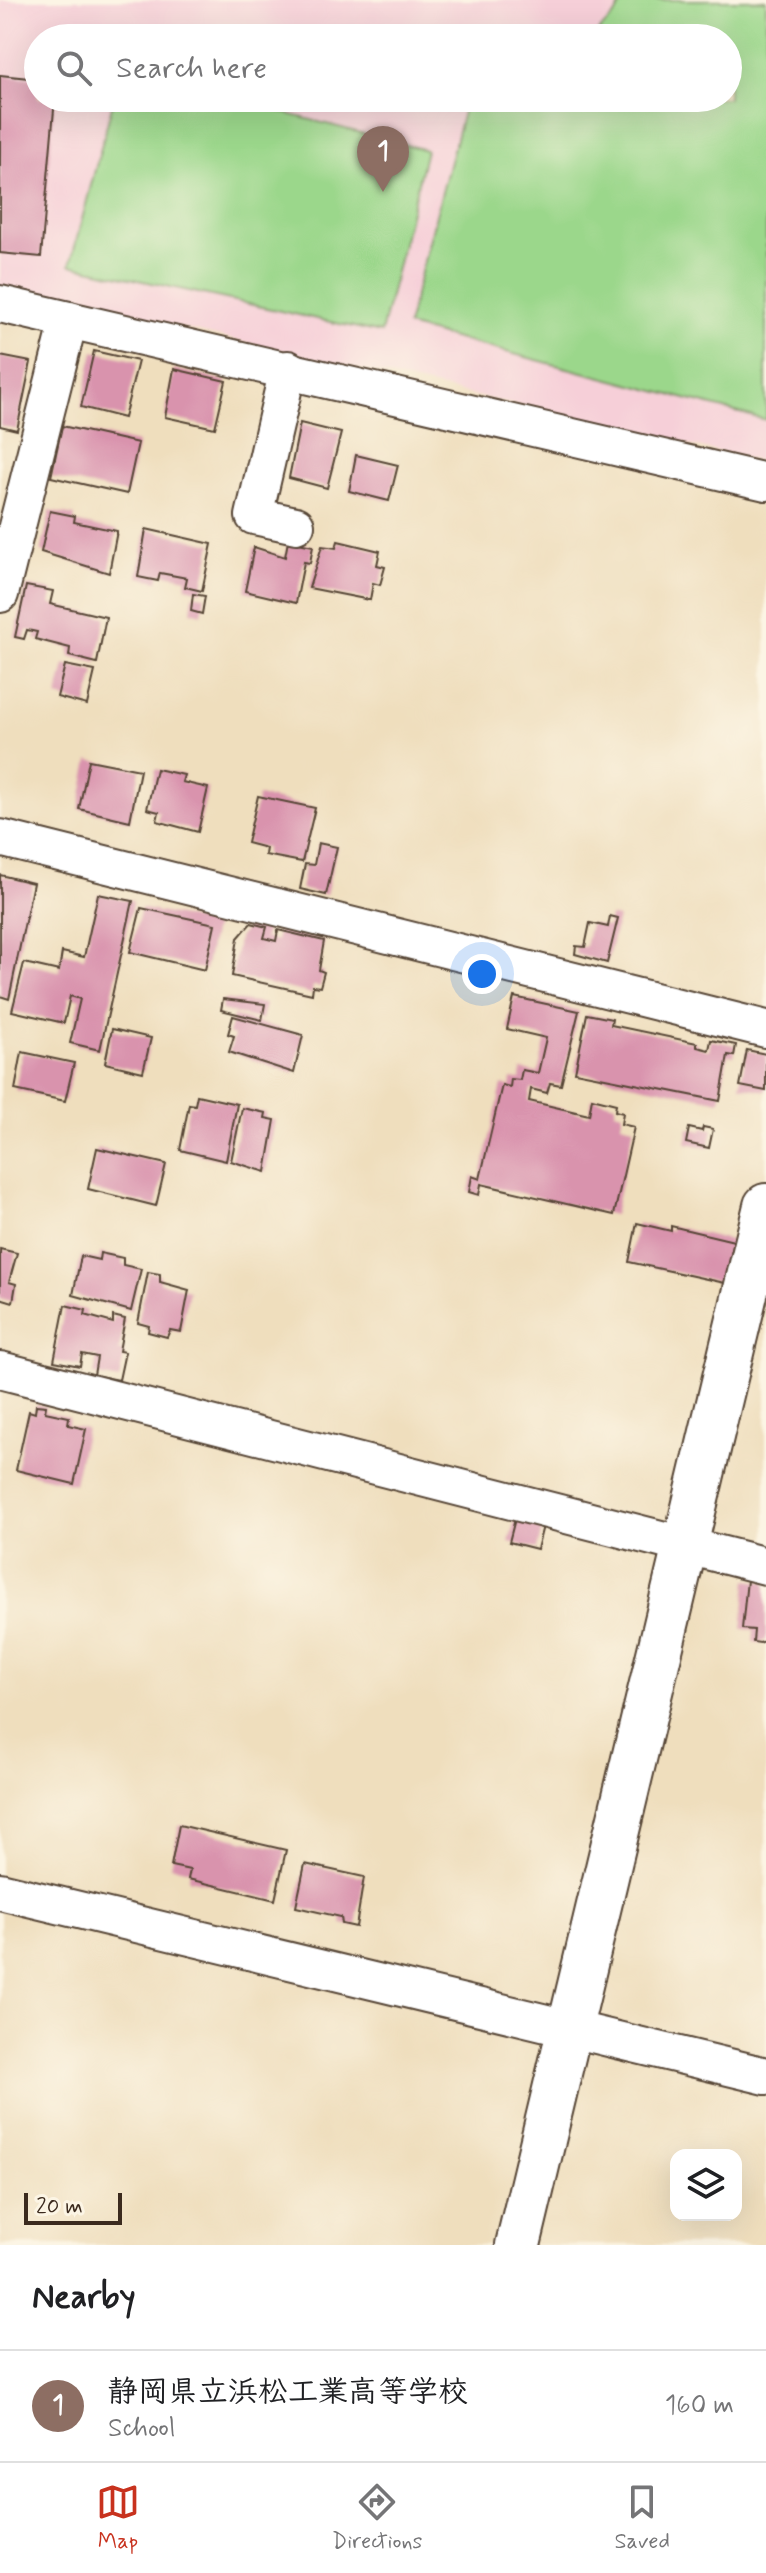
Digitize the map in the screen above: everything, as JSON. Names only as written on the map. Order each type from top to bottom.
[{"type":"street","points":[[0,304],[766,482]]},
{"type":"street","points":[[0,594],[69,320]]},
{"type":"street","points":[[288,369],[254,516],[296,525]]},
{"type":"street","points":[[0,838],[766,1029]]},
{"type":"street","points":[[518,2245],[766,1206]]},
{"type":"street","points":[[0,1370],[766,1566]]},
{"type":"street","points":[[0,1891],[766,2076]]},
{"type":"shaded area","points":[[0,0],[766,0],[766,463],[0,286]]},
{"type":"green space","points":[[623,0],[766,0],[766,420],[407,326],[463,112],[742,112],[742,24],[606,24]]},
{"type":"green space","points":[[110,112],[281,112],[426,150],[381,333],[70,265]]},
{"type":"building","points":[[0,75],[24,78],[24,112],[54,112],[41,257],[0,253]]},
{"type":"building","points":[[94,351],[138,361],[124,418],[81,407]]},
{"type":"building","points":[[0,356],[31,362],[17,430],[0,426]]},
{"type":"building","points":[[174,369],[226,381],[215,428],[165,417]]},
{"type":"building","points":[[300,423],[341,433],[327,488],[289,478]]},
{"type":"building","points":[[62,426],[138,443],[127,494],[51,477]]},
{"type":"building","points":[[356,455],[398,465],[389,501],[349,491]]},
{"type":"building","points":[[50,511],[75,516],[74,522],[117,531],[109,573],[41,552]]},
{"type":"building","points":[[146,529],[212,544],[202,591],[185,587],[187,578],[160,573],[158,581],[138,577]]},
{"type":"building","points":[[288,541],[313,546],[310,563],[304,562],[296,603],[245,591],[254,547],[285,557]]},
{"type":"building","points":[[338,541],[380,551],[377,565],[385,567],[380,585],[373,583],[370,600],[309,588],[322,546],[336,548]]},
{"type":"building","points":[[26,586],[53,591],[50,604],[106,617],[97,663],[69,656],[70,648],[35,639],[37,632],[27,630],[24,639],[15,637]]},
{"type":"building","points":[[193,594],[205,596],[202,614],[191,611]]},
{"type":"building","points":[[65,665],[95,671],[87,705],[57,697]]},
{"type":"building","points":[[89,760],[140,770],[130,821],[79,809]]},
{"type":"building","points":[[156,769],[184,775],[182,782],[208,788],[198,832],[157,821],[159,812],[147,809]]},
{"type":"building","points":[[258,796],[315,808],[302,862],[265,855],[266,848],[247,843]]},
{"type":"building","points":[[318,843],[337,847],[326,895],[300,889],[305,864],[314,865]]},
{"type":"building","points":[[0,875],[33,883],[9,999],[0,996]]},
{"type":"building","points":[[98,894],[133,901],[100,1050],[70,1043],[80,999],[70,996],[64,1023],[12,1011],[24,963],[59,971],[62,952],[84,957]]},
{"type":"building","points":[[141,908],[215,924],[205,970],[130,952]]},
{"type":"building","points":[[610,916],[618,918],[607,963],[575,954],[576,946],[585,947],[590,923],[608,927]]},
{"type":"building","points":[[251,923],[267,927],[264,938],[276,941],[278,930],[324,941],[319,970],[324,972],[320,987],[313,986],[312,994],[232,976],[238,938]]},
{"type":"building","points":[[514,997],[579,1011],[561,1085],[550,1083],[547,1093],[531,1089],[529,1101],[589,1115],[592,1098],[616,1104],[615,1111],[623,1113],[621,1124],[634,1127],[614,1215],[481,1184],[479,1195],[469,1192],[472,1176],[480,1179],[502,1085],[510,1087],[511,1079],[520,1080],[522,1070],[538,1073],[546,1038],[507,1029]]},
{"type":"building","points":[[223,999],[265,1004],[262,1020],[221,1010]]},
{"type":"building","points":[[587,1014],[612,1019],[611,1025],[697,1043],[697,1047],[709,1050],[711,1040],[736,1045],[734,1056],[728,1055],[720,1101],[575,1072]]},
{"type":"building","points":[[233,1016],[303,1035],[294,1073],[229,1052],[234,1036],[228,1034]]},
{"type":"building","points":[[112,1029],[151,1038],[143,1072],[105,1063]]},
{"type":"building","points":[[747,1050],[766,1054],[766,1091],[740,1086]]},
{"type":"building","points":[[22,1052],[74,1063],[65,1101],[15,1090]]},
{"type":"building","points":[[197,1095],[237,1104],[226,1161],[180,1150],[189,1104],[195,1105]]},
{"type":"building","points":[[242,1108],[266,1113],[265,1118],[275,1120],[266,1172],[231,1161]]},
{"type":"building","points":[[703,1127],[713,1129],[709,1148],[686,1143],[689,1128],[702,1131]]},
{"type":"building","points":[[97,1148],[166,1164],[156,1206],[88,1189]]},
{"type":"building","points":[[637,1223],[671,1231],[671,1226],[734,1241],[725,1283],[629,1262]]},
{"type":"building","points":[[0,1249],[17,1253],[9,1282],[16,1284],[13,1302],[0,1298]]},
{"type":"building","points":[[100,1253],[123,1258],[123,1265],[141,1269],[131,1311],[73,1295],[81,1256],[99,1260]]},
{"type":"building","points":[[148,1272],[160,1274],[160,1282],[189,1290],[181,1332],[170,1330],[167,1337],[148,1332],[149,1326],[138,1323]]},
{"type":"building","points":[[65,1305],[86,1310],[85,1315],[113,1323],[113,1316],[125,1319],[119,1351],[125,1352],[119,1380],[94,1375],[97,1357],[82,1354],[80,1366],[54,1361]]},
{"type":"building","points":[[36,1405],[46,1406],[45,1412],[69,1417],[68,1425],[86,1429],[74,1484],[16,1470],[29,1411],[35,1413]]},
{"type":"building","points":[[516,1515],[544,1522],[537,1549],[509,1542]]},
{"type":"building","points":[[747,1580],[766,1582],[766,1640],[760,1643],[753,1642],[754,1630],[742,1629]]},
{"type":"building","points":[[179,1825],[286,1850],[275,1900],[188,1879],[190,1870],[171,1866]]},
{"type":"building","points":[[305,1864],[364,1877],[356,1927],[342,1924],[341,1917],[296,1907]]},
{"type":"place","name":"静岡県立浜松工業高等学校","points":[[383,192]]}]
